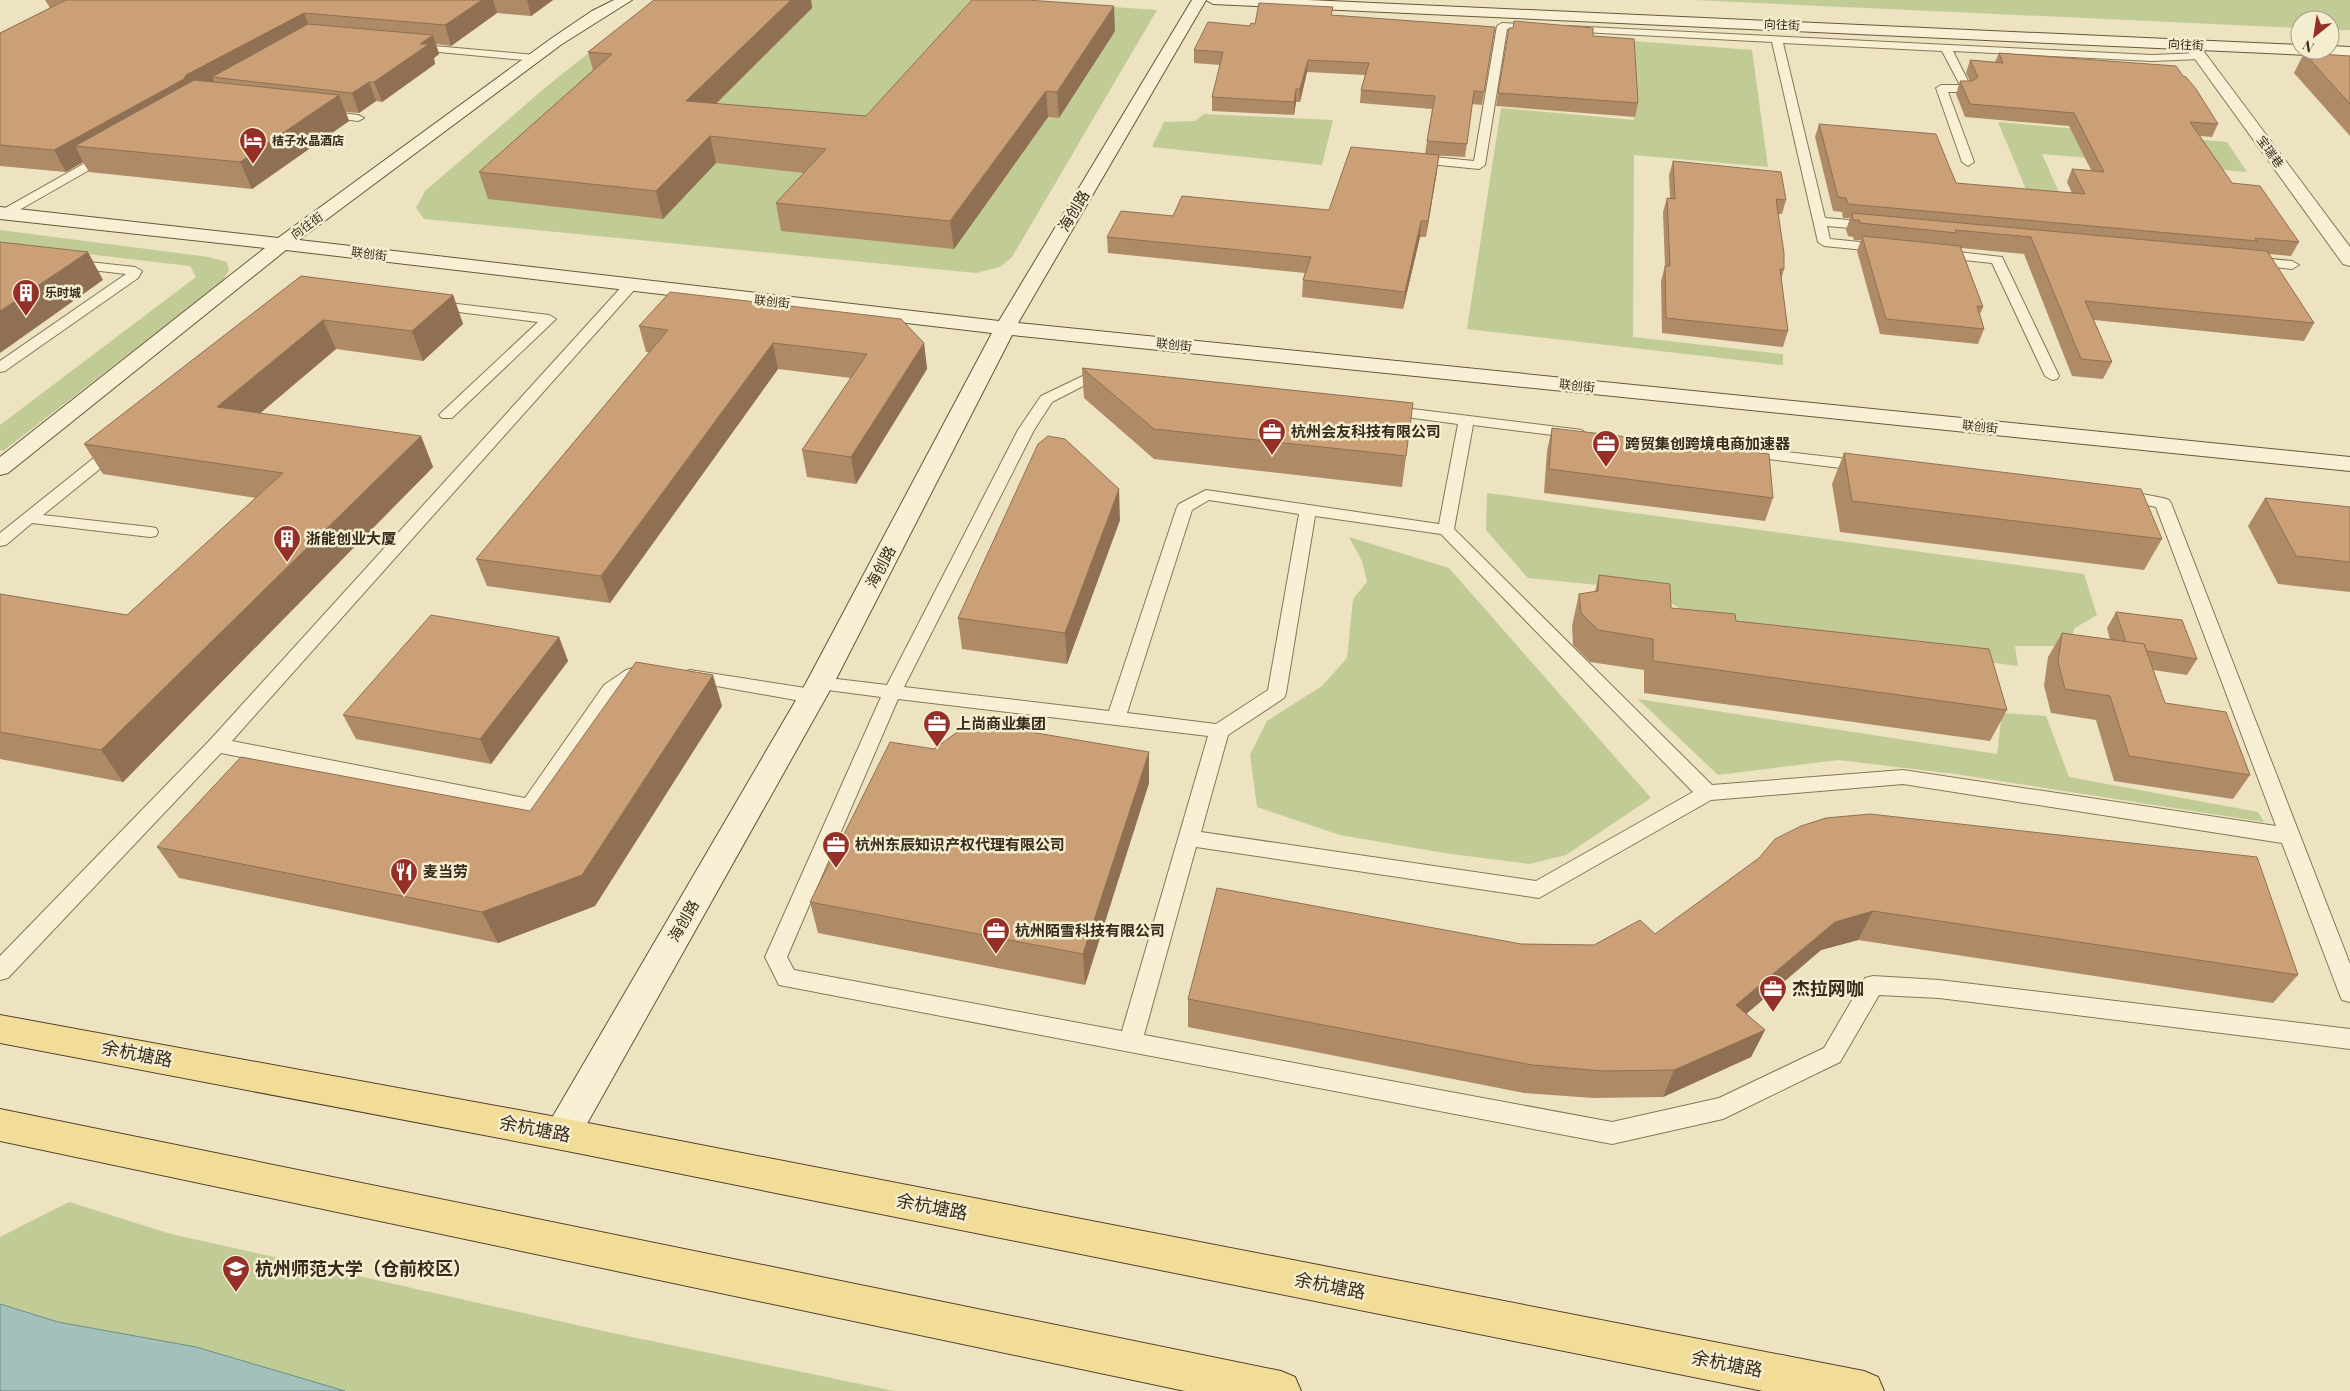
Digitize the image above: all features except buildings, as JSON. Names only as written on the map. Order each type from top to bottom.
[{"type":"main road","name":"余杭塘路","points":[[0,1029],[562,1134],[1864,1391]]},
{"type":"main road","points":[[0,1125],[1281,1391]]},
{"type":"street","name":"向往街","points":[[1,466],[283,244],[596,14],[625,0]]},
{"type":"street","name":"海创路","points":[[562,1134],[816,690],[1005,328],[1199,0]]},
{"type":"street","name":"向往街","points":[[1213,0],[2194,50],[2350,52]]},
{"type":"street","name":"向往街","points":[[1334,0],[2290,44]]},
{"type":"street","name":"宝瑞巷","points":[[2194,50],[2350,260]]},
{"type":"street","name":"联创街","points":[[2,213],[1005,328],[2350,464]]},
{"type":"lane","points":[[1406,159],[1480,165],[1502,26],[2152,58],[2194,50]]},
{"type":"lane","points":[[1777,40],[1824,242],[1901,250]]},
{"type":"lane","points":[[400,46],[535,58]]},
{"type":"lane","points":[[1946,48],[1967,89],[1941,88],[1968,162]]},
{"type":"lane","points":[[308,112],[358,118]]},
{"type":"lane","points":[[2,213],[115,150]]},
{"type":"lane","points":[[1819,221],[1888,228]]},
{"type":"lane","points":[[1930,253],[1997,260],[2052,376]]},
{"type":"lane","points":[[2233,259],[2292,265]]},
{"type":"lane","points":[[0,368],[133,275],[135,271],[58,263]]},
{"type":"lane","points":[[0,971],[217,745],[630,286]]},
{"type":"lane","points":[[421,304],[549,319],[447,415]]},
{"type":"lane","points":[[1119,380],[1089,377],[1046,399],[1026,430],[892,692],[776,957],[787,978],[1131,1041],[1612,1133],[1723,1108],[1832,1055],[1873,985],[1939,989],[2350,1039]]},
{"type":"lane","points":[[1367,409],[1595,435]]},
{"type":"lane","points":[[1446,530],[1466,420]]},
{"type":"lane","points":[[0,541],[129,438]]},
{"type":"lane","points":[[1723,450],[1881,468]]},
{"type":"lane","points":[[2108,494],[2163,503],[2350,993]]},
{"type":"lane","points":[[1116,719],[1185,507],[1206,495],[1446,530],[1707,793]]},
{"type":"lane","points":[[217,745],[530,806],[611,690],[633,674],[686,676],[816,690],[892,692],[1219,731],[1277,693],[1308,510]]},
{"type":"lane","points":[[30,518],[150,532]]},
{"type":"lane","points":[[1131,1041],[1219,731]]},
{"type":"lane","points":[[1189,838],[1539,890],[1707,793],[1902,777],[2290,836]]},
{"type":"green space","points":[[672,0],[1013,0],[1157,10],[1012,257],[1000,267],[976,273],[424,219],[416,208],[425,191],[546,87],[641,11]]},
{"type":"green space","points":[[1694,0],[2350,0],[2350,30],[2340,30],[2340,10],[2290,10],[2290,28]]},
{"type":"green space","points":[[1634,41],[1752,50],[1768,167],[1634,155],[1633,337],[1783,354],[1783,365],[1467,329],[1501,108],[1634,120]]},
{"type":"green space","points":[[1204,114],[1333,120],[1322,165],[1152,147],[1164,122],[1195,121]]},
{"type":"green space","points":[[1998,122],[2227,142],[2247,172],[2042,154],[2080,240],[2046,237]]},
{"type":"green space","points":[[0,230],[209,257],[227,262],[229,270],[222,282],[3,451],[0,450],[0,425],[196,277],[190,266],[0,244]]},
{"type":"green space","points":[[1487,493],[2084,574],[2097,615],[2075,628],[2067,646],[2015,646],[2018,666],[1738,629],[1690,614],[1648,590],[1528,578],[1486,530]]},
{"type":"green space","points":[[1349,537],[1449,568],[1651,798],[1566,855],[1529,864],[1444,853],[1340,835],[1257,807],[1250,755],[1267,721],[1322,686],[1347,658],[1353,599],[1367,582],[1362,561]]},
{"type":"green space","points":[[1638,699],[1997,754],[2002,713],[2046,716],[2069,777],[2258,812],[2264,822],[1955,774],[1838,760],[1718,775]]},
{"type":"green space","name":"杭州师范大学（仓前校区）","points":[[69,1202],[171,1234],[608,1332],[894,1391],[345,1391],[196,1347],[58,1322],[0,1304],[0,1237]]},
{"type":"water","points":[[0,1304],[58,1322],[196,1347],[345,1391],[0,1391]]},
{"type":"place","name":"桔子水晶酒店","points":[[253,165]]},
{"type":"place","name":"乐时城","points":[[26,317]]},
{"type":"place","name":"杭州会友科技有限公司","points":[[1272,456]]},
{"type":"place","name":"跨贸集创跨境电商加速器","points":[[1606,468]]},
{"type":"place","name":"浙能创业大厦","points":[[287,563]]},
{"type":"place","name":"上尚商业集团","points":[[937,748]]},
{"type":"place","name":"杭州东辰知识产权代理有限公司","points":[[836,869]]},
{"type":"place","name":"麦当劳","points":[[404,896]]},
{"type":"place","name":"杭州陌雪科技有限公司","points":[[996,955]]},
{"type":"place","name":"杰拉网咖","points":[[1773,1013]]},
{"type":"place","name":"杭州师范大学（仓前校区）","points":[[236,1293]]}]
